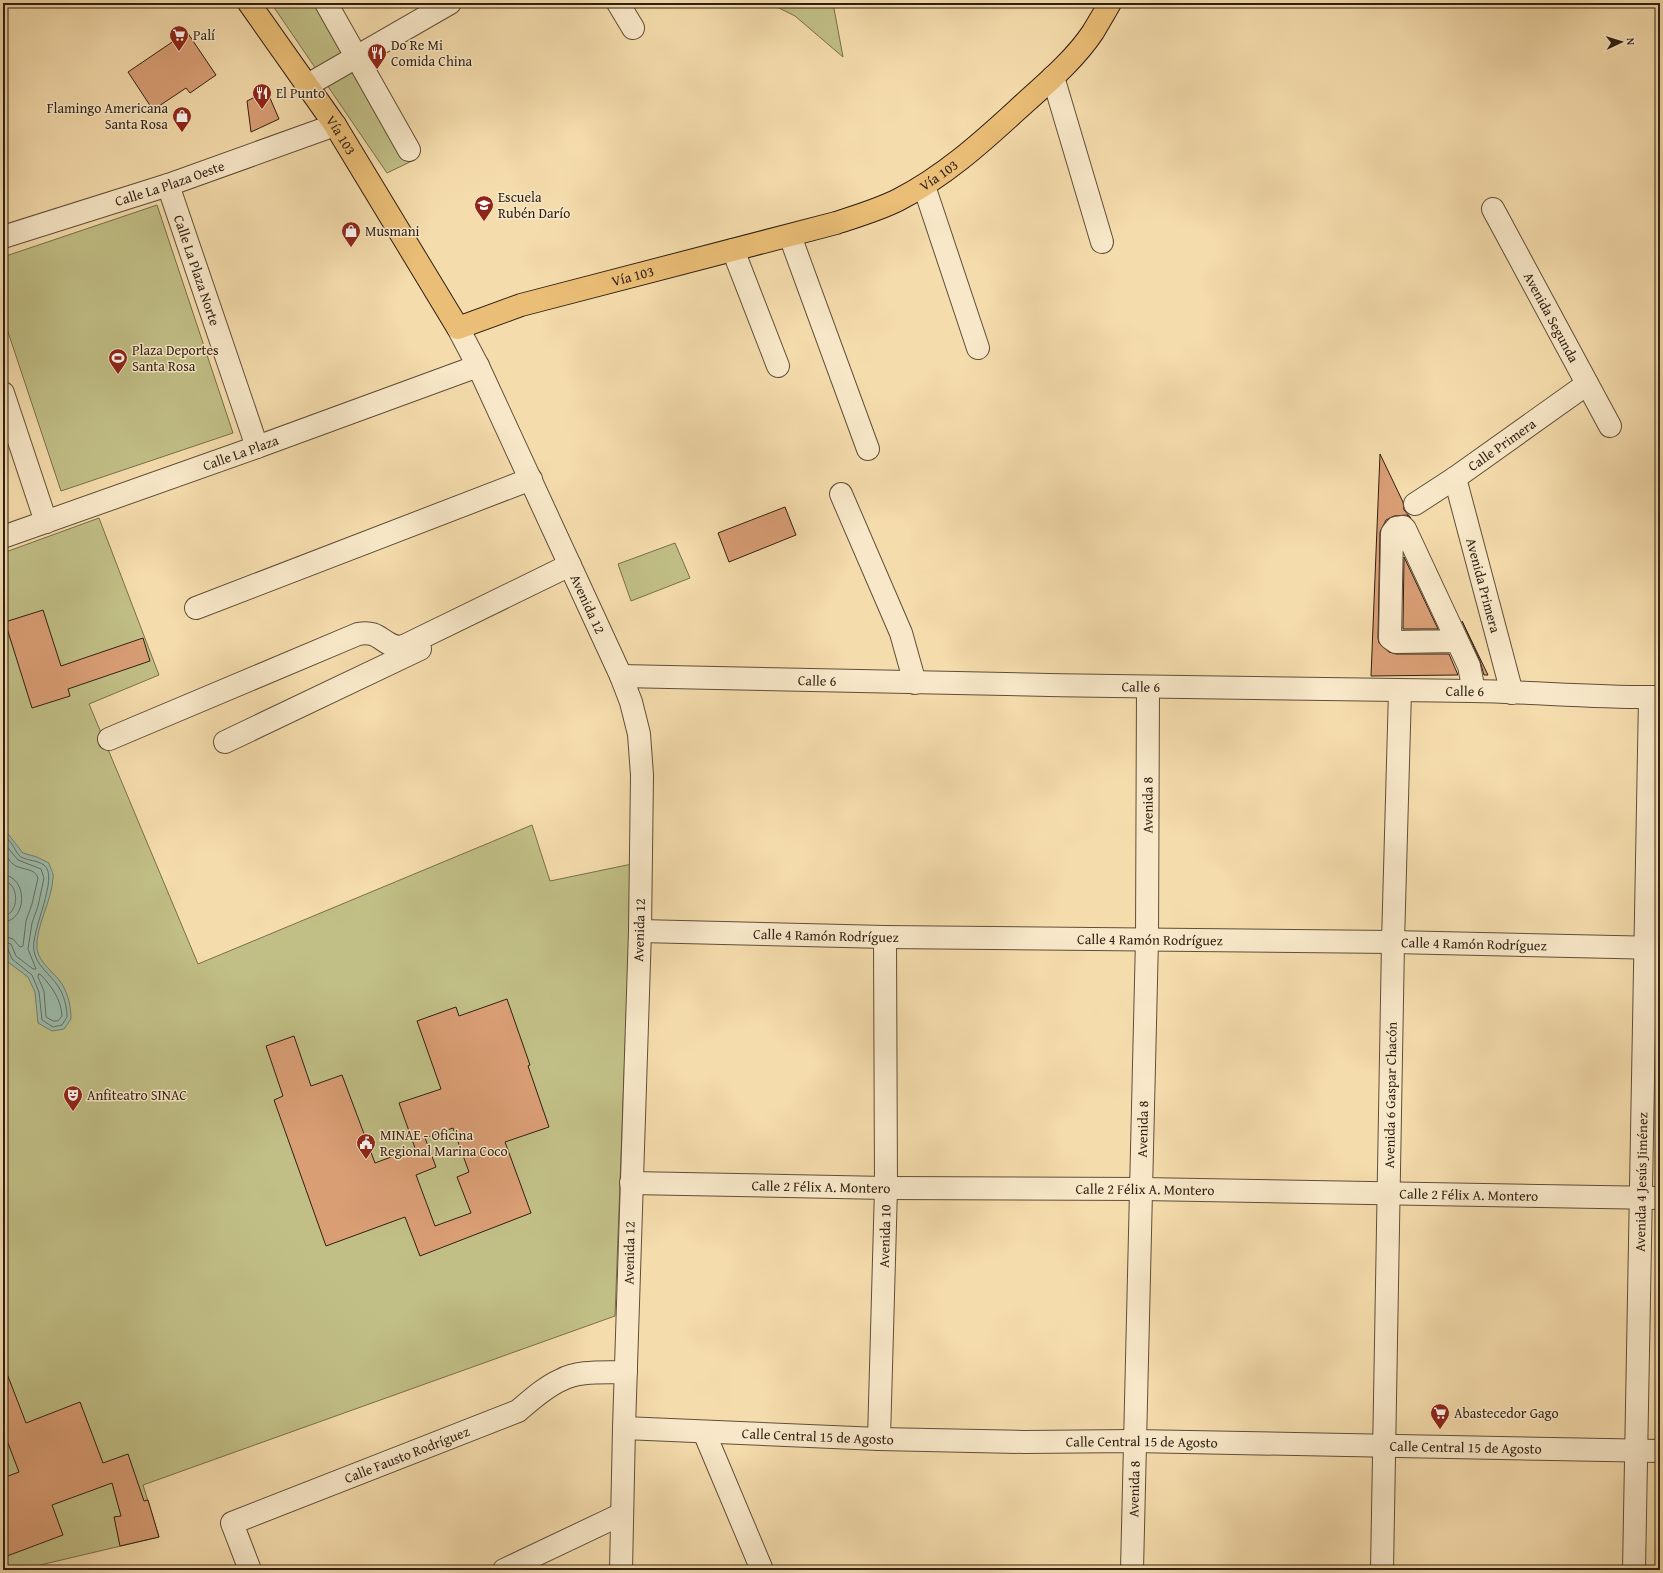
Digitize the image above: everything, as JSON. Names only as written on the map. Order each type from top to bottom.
[{"type":"main road","name":"Vía 103","points":[[249,3],[306,86],[335,125],[458,328],[521,306],[836,223],[872,211],[898,200],[924,186],[971,152],[1053,77],[1093,32],[1110,3]]},
{"type":"street","points":[[326,3],[409,150]]},
{"type":"street","points":[[306,86],[450,3]]},
{"type":"street","points":[[618,3],[633,28]]},
{"type":"street","points":[[1053,77],[1102,242]]},
{"type":"street","name":"Calle La Plaza Oeste","points":[[3,237],[168,185],[335,125]]},
{"type":"street","name":"Calle La Plaza Norte","points":[[168,185],[257,447]]},
{"type":"street","points":[[924,186],[978,348]]},
{"type":"street","name":"Avenida Segunda","points":[[1493,209],[1610,426]]},
{"type":"street","points":[[790,236],[868,449]]},
{"type":"street","points":[[733,250],[778,366]]},
{"type":"street","name":"Avenida 12","points":[[458,328],[478,366],[531,479],[621,676],[632,702],[639,734],[642,774],[640,931],[631,1183],[621,1570]]},
{"type":"street","name":"Calle La Plaza","points":[[3,537],[257,447],[478,366]]},
{"type":"street","name":"Calle Primera","points":[[1415,504],[1455,478],[1587,384]]},
{"type":"street","points":[[3,393],[46,522]]},
{"type":"street","name":"Avenida Primera","points":[[1455,478],[1512,693]]},
{"type":"street","points":[[196,608],[531,479]]},
{"type":"street","points":[[842,494],[901,633],[915,683]]},
{"type":"street","points":[[1457,641],[1396,642],[1390,638],[1392,533],[1396,528],[1402,527],[1405,529],[1469,666],[1474,691]]},
{"type":"street","points":[[109,739],[358,634],[374,634],[394,647],[402,646],[572,570]]},
{"type":"street","points":[[225,742],[572,570]]},
{"type":"street","name":"Calle 6","points":[[621,676],[1148,688],[1474,691],[1655,698]]},
{"type":"street","name":"Avenida 8","points":[[1132,1570],[1147,939],[1148,688]]},
{"type":"street","name":"Avenida 6 Gaspar Chacón","points":[[1382,1570],[1390,1193],[1393,942],[1400,691]]},
{"type":"street","name":"Avenida 4 Jesús Jiménez","points":[[1634,1570],[1636,1450],[1651,1198],[1655,698]]},
{"type":"street","name":"Calle 4 Ramón Rodríguez","points":[[640,931],[885,937],[1393,942],[1653,948]]},
{"type":"street","name":"Avenida 10","points":[[879,1439],[886,1188],[885,937]]},
{"type":"street","name":"Calle 2 Félix A. Montero","points":[[631,1183],[886,1188],[1142,1189],[1651,1198]]},
{"type":"street","name":"Calle Fausto Rodríguez","points":[[250,1570],[232,1523],[518,1411],[561,1379],[583,1374],[626,1372]]},
{"type":"street","name":"Calle Central 15 de Agosto","points":[[624,1428],[879,1439],[1024,1442],[1134,1441],[1660,1451]]},
{"type":"street","points":[[704,1432],[762,1570]]},
{"type":"street","points":[[504,1570],[622,1514]]},
{"type":"shaded area","points":[[271,3],[321,3],[412,161],[387,173]]},
{"type":"shaded area","points":[[769,3],[833,3],[843,57],[795,16]]},
{"type":"shaded area","name":"Plaza Deportes Santa Rosa","points":[[157,205],[233,433],[61,491],[3,317],[3,257]]},
{"type":"shaded area","points":[[99,518],[159,675],[89,704],[198,964],[532,825],[550,881],[632,864],[615,1316],[143,1485],[159,1537],[19,1570],[3,1570],[3,553]]},
{"type":"shaded area","points":[[675,543],[690,578],[631,601],[618,564]]},
{"type":"water","points":[[3,833],[8,834],[23,853],[37,857],[49,863],[52,872],[52,887],[41,923],[37,941],[37,949],[41,959],[62,984],[67,996],[70,1005],[71,1019],[64,1029],[52,1031],[38,1023],[35,992],[28,977],[8,962],[4,950],[3,925],[6,898],[3,879]]},
{"type":"building","name":"Palí","points":[[187,32],[216,75],[190,93],[186,88],[153,110],[128,72]]},
{"type":"building","name":"El Punto","points":[[267,91],[279,119],[251,132],[247,101]]},
{"type":"building","points":[[1380,454],[1403,502],[1404,510],[1411,518],[1407,515],[1394,516],[1386,520],[1380,532],[1379,643],[1389,652],[1396,654],[1449,654],[1458,675],[1371,676]]},
{"type":"building","points":[[785,507],[796,535],[729,562],[718,533]]},
{"type":"building","points":[[1404,557],[1438,629],[1403,629]]},
{"type":"building","points":[[43,610],[61,666],[143,638],[150,661],[68,689],[70,696],[32,708],[5,622]]},
{"type":"building","points":[[1462,621],[1488,675],[1484,675],[1480,661]]},
{"type":"building","points":[[507,999],[530,1065],[528,1066],[549,1127],[505,1142],[531,1213],[420,1256],[405,1217],[326,1246],[274,1100],[283,1096],[266,1046],[294,1036],[311,1086],[342,1075],[375,1163],[415,1148],[399,1103],[441,1089],[417,1021],[456,1007],[459,1016]],"holes":[[[453,1128],[469,1172],[457,1177],[471,1213],[435,1226],[416,1175],[436,1167],[425,1138]]]},
{"type":"building","points":[[4,1366],[26,1423],[80,1402],[103,1463],[128,1454],[144,1501],[148,1500],[159,1537],[120,1546],[114,1517],[121,1516],[112,1483],[52,1505],[63,1535],[7,1556],[3,1545],[3,1478],[19,1472],[3,1430]]},
{"type":"place","name":"Palí","points":[[179,52]]},
{"type":"place","name":"Do Re Mi Comida China","points":[[377,70]]},
{"type":"place","name":"El Punto","points":[[262,110]]},
{"type":"place","name":"Flamingo Americana Santa Rosa","points":[[182,133]]},
{"type":"place","name":"Escuela Rubén Darío","points":[[484,222]]},
{"type":"place","name":"Musmani","points":[[351,248]]},
{"type":"place","name":"Plaza Deportes Santa Rosa","points":[[118,375]]},
{"type":"place","name":"Anfiteatro SINAC","points":[[73,1112]]},
{"type":"place","name":"MINAE - Oficina Regional Marina Coco","points":[[366,1160]]},
{"type":"place","name":"Abastecedor Gago","points":[[1440,1430]]}]
